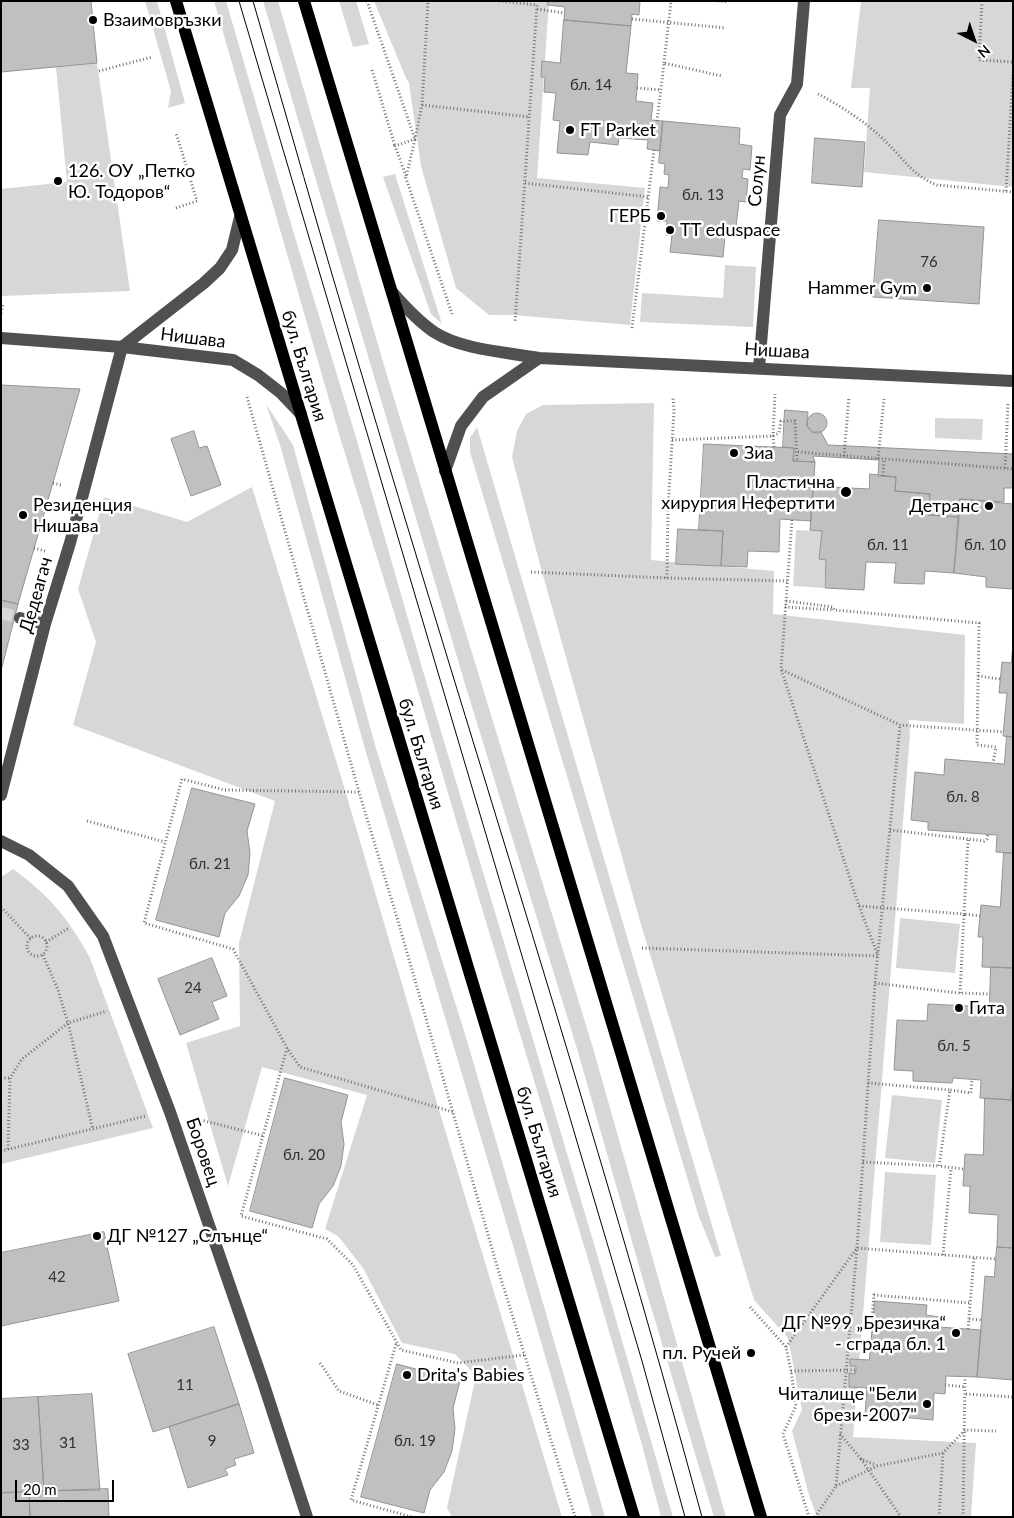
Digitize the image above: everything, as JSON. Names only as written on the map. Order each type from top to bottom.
[{"type":"main road","name":"бул. България","points":[[176,1],[634,1517]]},
{"type":"main road","points":[[304,1],[761,1517]]},
{"type":"street","name":"Солун","points":[[760,368],[780,115],[797,84],[804,1]]},
{"type":"street","name":"Нишава","points":[[122,347],[204,283],[220,268],[232,250],[240,217]]},
{"type":"street","name":"Нишава","points":[[390,290],[411,314],[436,333],[463,344],[539,358],[1013,381]]},
{"type":"street","name":"Нишава","points":[[1,338],[122,347],[233,360],[258,375],[282,393],[301,414]]},
{"type":"street","name":"Дедеагач","points":[[1,796],[122,347]]},
{"type":"street","points":[[445,471],[461,426],[484,398],[539,358]]},
{"type":"street","points":[[20,618],[46,624]]},
{"type":"street","name":"Боровец","points":[[1,841],[29,855],[68,886],[104,936],[170,1112],[263,1382],[307,1517]]},
{"type":"path","points":[[367,1],[415,139]]},
{"type":"path","points":[[406,178],[422,106],[428,1]]},
{"type":"path","points":[[499,1],[537,5],[564,13]]},
{"type":"path","points":[[657,120],[671,1]]},
{"type":"path","points":[[718,1],[728,2]]},
{"type":"path","points":[[982,1],[979,60],[1013,62]]},
{"type":"path","points":[[515,323],[537,5]]},
{"type":"path","points":[[632,19],[726,28]]},
{"type":"path","points":[[99,71],[152,57]]},
{"type":"path","points":[[664,63],[722,76]]},
{"type":"path","points":[[372,70],[395,146],[454,319]]},
{"type":"path","points":[[1006,191],[1013,73]]},
{"type":"path","points":[[797,84],[835,104],[871,129],[888,143],[913,172],[927,181],[937,184],[1013,192]]},
{"type":"path","points":[[637,88],[661,90]]},
{"type":"path","points":[[422,106],[530,117]]},
{"type":"path","points":[[176,133],[197,201],[176,208]]},
{"type":"path","points":[[395,146],[415,139]]},
{"type":"path","points":[[632,328],[654,150]]},
{"type":"path","points":[[525,183],[648,197]]},
{"type":"path","points":[[1,313],[2,304]]},
{"type":"path","points":[[244,388],[358,792],[524,1355],[575,1517]]},
{"type":"path","points":[[774,447],[775,394]]},
{"type":"path","points":[[844,456],[849,395]]},
{"type":"path","points":[[1005,468],[1008,395]]},
{"type":"path","points":[[878,459],[885,397]]},
{"type":"path","points":[[667,578],[673,398]]},
{"type":"path","points":[[672,440],[773,436],[779,433],[781,421],[795,421],[797,461]]},
{"type":"path","points":[[798,452],[1013,469]]},
{"type":"path","points":[[883,476],[884,459]]},
{"type":"path","points":[[668,508],[700,511]]},
{"type":"path","points":[[792,520],[781,669],[859,906],[878,956]]},
{"type":"path","points":[[532,572],[667,578],[788,580]]},
{"type":"path","points":[[786,601],[833,607],[834,610]]},
{"type":"path","points":[[786,607],[979,623],[977,745],[996,747],[993,763]]},
{"type":"path","points":[[781,669],[900,725],[1004,732]]},
{"type":"path","points":[[978,676],[1000,679]]},
{"type":"path","points":[[815,1517],[836,1486],[857,1248],[875,983],[900,725]]},
{"type":"path","points":[[358,792],[225,790],[182,779],[144,923],[232,949],[300,1067],[453,1112]]},
{"type":"path","points":[[87,821],[166,842]]},
{"type":"path","points":[[890,830],[984,840],[987,839],[988,834]]},
{"type":"path","points":[[960,993],[968,839]]},
{"type":"path","points":[[859,906],[980,916]]},
{"type":"path","points":[[1,907],[31,938]]},
{"type":"path","points":[[43,955],[33,956],[28,951],[27,944],[31,938],[39,936],[44,939],[47,947],[43,955],[58,990],[68,1023],[93,1130]]},
{"type":"path","points":[[642,948],[878,956]]},
{"type":"path","points":[[875,983],[960,993],[990,994]]},
{"type":"path","points":[[8,1149],[10,1078],[22,1059],[68,1023],[109,1010]]},
{"type":"path","points":[[288,1048],[242,1216],[327,1239],[353,1265],[401,1350],[458,1362],[524,1355]]},
{"type":"path","points":[[1,1078],[10,1078]]},
{"type":"path","points":[[868,1083],[950,1090],[970,1094],[972,1079]]},
{"type":"path","points":[[939,1166],[950,1090]]},
{"type":"path","points":[[1,1151],[153,1114],[170,1112],[264,1136]]},
{"type":"path","points":[[863,1162],[964,1169]]},
{"type":"path","points":[[943,1255],[951,1168]]},
{"type":"path","points":[[857,1248],[996,1259]]},
{"type":"path","points":[[786,1347],[857,1248]]},
{"type":"path","points":[[968,1329],[974,1258]]},
{"type":"path","points":[[870,1330],[874,1295],[971,1304]]},
{"type":"path","points":[[750,1307],[786,1347],[796,1406],[783,1434],[808,1517]]},
{"type":"path","points":[[969,1319],[982,1320]]},
{"type":"path","points":[[396,1343],[351,1500],[412,1517]]},
{"type":"path","points":[[320,1363],[339,1391],[378,1405]]},
{"type":"path","points":[[791,1371],[856,1370]]},
{"type":"path","points":[[963,1517],[965,1377]]},
{"type":"path","points":[[945,1384],[966,1387]]},
{"type":"path","points":[[966,1394],[1013,1397]]},
{"type":"path","points":[[836,1486],[877,1466],[943,1453],[965,1430],[996,1431]]},
{"type":"path","points":[[840,1434],[861,1459],[901,1517]]},
{"type":"path","points":[[939,1517],[943,1453]]},
{"type":"path","points":[[861,1459],[877,1466]]},
{"type":"shaded area","points":[[145,1],[157,1],[185,103],[168,108],[171,91]]},
{"type":"shaded area","points":[[214,1],[226,1],[673,1517],[661,1517],[588,1259],[339,434]]},
{"type":"shaded area","points":[[263,1],[278,1],[386,372],[593,1048],[726,1517],[714,1517],[645,1287],[578,1052],[465,684]]},
{"type":"shaded area","points":[[339,1],[356,1],[369,44],[353,47]]},
{"type":"shaded area","points":[[374,1],[549,1],[537,178],[645,188],[630,325],[513,315],[489,315],[456,288],[421,166],[409,83]]},
{"type":"shaded area","points":[[861,1],[1013,1],[1013,187],[864,172],[870,88],[851,88]]},
{"type":"shaded area","points":[[97,63],[130,291],[1,296],[1,189],[67,182],[56,67]]},
{"type":"shaded area","points":[[395,174],[442,324],[431,314],[383,177]]},
{"type":"shaded area","points":[[725,265],[756,267],[753,327],[640,322],[642,293],[723,298]]},
{"type":"shaded area","points":[[654,403],[651,560],[774,571],[773,614],[965,635],[964,724],[909,720],[910,735],[853,1437],[976,1443],[971,1517],[817,1517],[809,1495],[792,1431],[802,1410],[788,1338],[754,1300],[640,921],[539,561],[512,457],[517,431],[526,414],[543,405]]},
{"type":"shaded area","points":[[266,404],[293,445],[375,745],[468,1044],[605,1517],[592,1517],[365,749],[280,445]]},
{"type":"shaded area","points":[[935,418],[983,419],[982,440],[935,438]]},
{"type":"shaded area","points":[[477,427],[721,1256],[715,1257],[698,1214],[470,452],[470,438]]},
{"type":"shaded area","points":[[252,487],[342,780],[562,1517],[452,1517],[447,1508],[476,1376],[455,1354],[402,1343],[363,1268],[338,1236],[325,1229],[367,1095],[262,1067],[228,1186],[186,1043],[240,1026],[239,943],[275,801],[73,725],[96,642],[78,589],[104,497],[187,522]]},
{"type":"shaded area","points":[[796,530],[822,531],[819,559],[826,560],[824,588],[793,586]]},
{"type":"shaded area","points":[[13,869],[48,898],[74,931],[90,958],[153,1128],[1,1164],[1,877]]},
{"type":"shaded area","points":[[900,918],[960,924],[955,973],[896,968]]},
{"type":"shaded area","points":[[892,1095],[942,1100],[935,1163],[885,1158]]},
{"type":"shaded area","points":[[885,1172],[936,1175],[931,1245],[880,1242]]},
{"type":"building","points":[[1,1],[91,1],[97,63],[1,72]]},
{"type":"building","points":[[548,1],[640,1],[639,15],[632,14],[631,26],[564,20],[565,7],[548,5]]},
{"type":"building","points":[[564,20],[631,26],[626,73],[638,74],[636,101],[653,103],[651,120],[663,121],[660,151],[647,149],[648,140],[619,138],[618,145],[590,142],[588,155],[557,153],[560,121],[553,120],[556,93],[544,92],[545,77],[541,77],[542,61],[560,63]]},
{"type":"building","points":[[663,121],[740,128],[739,144],[752,146],[750,170],[743,169],[742,178],[748,179],[746,202],[739,201],[736,227],[726,226],[723,257],[670,252],[672,235],[666,235],[667,221],[657,221],[660,187],[668,188],[669,175],[664,174],[665,164],[659,163]]},
{"type":"building","points":[[815,138],[865,142],[862,187],[812,183]]},
{"type":"building","points":[[879,220],[984,227],[979,304],[873,297]]},
{"type":"building","name":"Резиденция Нишава","points":[[1,385],[80,389],[18,604],[1,600]]},
{"type":"building","points":[[785,410],[808,412],[807,426],[812,432],[821,432],[828,445],[1013,454],[1013,488],[1004,488],[1004,502],[960,499],[959,517],[928,515],[930,494],[895,491],[896,477],[878,476],[879,460],[813,456],[815,462],[793,461],[794,448],[783,447]]},
{"type":"building","points":[[817,413],[824,416],[827,423],[824,430],[817,433],[810,430],[807,423],[810,416]]},
{"type":"building","points":[[194,431],[199,448],[207,446],[221,485],[191,496],[171,439]]},
{"type":"building","points":[[704,444],[794,448],[793,461],[815,462],[811,521],[780,519],[779,552],[748,551],[747,567],[721,566],[723,531],[699,530]]},
{"type":"building","points":[[870,474],[896,477],[895,491],[930,494],[928,515],[959,517],[954,573],[925,571],[924,584],[894,583],[896,563],[866,562],[864,590],[825,588],[826,560],[819,559],[822,531],[810,530],[813,486],[869,489]]},
{"type":"building","points":[[960,499],[1013,504],[1013,589],[986,587],[986,577],[954,573]]},
{"type":"building","points":[[678,529],[723,531],[721,566],[676,564]]},
{"type":"building","points":[[1,600],[18,604],[1,671]]},
{"type":"building","points":[[1013,644],[1013,737],[1003,736],[1007,693],[999,693],[1002,662],[1011,663]]},
{"type":"building","points":[[1007,736],[1013,737],[1013,853],[996,852],[997,835],[928,830],[928,822],[911,820],[915,772],[944,775],[945,759],[1004,764]]},
{"type":"building","points":[[192,788],[255,804],[247,831],[250,853],[248,875],[239,896],[225,913],[219,937],[156,920]]},
{"type":"building","points":[[1004,853],[1013,853],[1013,968],[982,967],[983,937],[978,937],[981,905],[1000,907]]},
{"type":"building","points":[[212,958],[227,996],[212,1002],[219,1019],[180,1035],[158,979]]},
{"type":"building","points":[[991,967],[1013,968],[1013,1083],[1011,1100],[980,1098],[981,1080],[953,1078],[952,1083],[913,1081],[913,1071],[894,1070],[897,1020],[927,1021],[928,1004],[989,1007]]},
{"type":"building","points":[[285,1078],[348,1095],[341,1122],[344,1144],[341,1166],[333,1186],[319,1204],[312,1228],[250,1211]]},
{"type":"building","points":[[985,1098],[1013,1100],[1013,1248],[997,1247],[998,1215],[969,1213],[970,1186],[963,1186],[965,1154],[983,1155]]},
{"type":"building","points":[[104,1232],[119,1301],[1,1326],[1,1253]]},
{"type":"building","points":[[997,1247],[1013,1248],[1013,1380],[977,1377],[985,1276],[994,1277]]},
{"type":"building","points":[[875,1301],[927,1305],[926,1315],[939,1317],[939,1327],[981,1330],[977,1377],[946,1376],[945,1394],[934,1393],[933,1420],[865,1414],[867,1388],[849,1387],[849,1373],[855,1374],[856,1370],[856,1366],[850,1366],[850,1359],[869,1360]]},
{"type":"building","points":[[214,1327],[239,1404],[153,1432],[128,1354]]},
{"type":"building","points":[[397,1364],[460,1381],[453,1408],[455,1429],[452,1451],[444,1472],[430,1490],[424,1513],[361,1497]]},
{"type":"building","points":[[92,1394],[100,1490],[44,1491],[38,1397]]},
{"type":"building","points":[[38,1397],[44,1491],[1,1493],[1,1399]]},
{"type":"building","points":[[239,1404],[254,1453],[234,1459],[236,1465],[225,1469],[228,1475],[188,1488],[169,1427]]},
{"type":"building","points":[[108,1489],[109,1517],[30,1517],[29,1492]]},
{"type":"building","points":[[29,1492],[30,1517],[1,1517],[1,1493]]},
{"type":"tunnel","points":[[1,613],[20,618]]},
{"type":"tram line","points":[[239,1],[642,1361],[685,1517]]},
{"type":"tram line","points":[[253,1],[355,352],[576,1079],[702,1517]]},
{"type":"place","name":"Взаимовръзки","points":[[93,20]]},
{"type":"place","name":"FT Parket","points":[[570,130]]},
{"type":"place","name":"126. ОУ „Петко Ю. Тодоров“","points":[[58,181]]},
{"type":"place","name":"ГЕРБ","points":[[661,216]]},
{"type":"place","name":"TT eduspace","points":[[670,230]]},
{"type":"place","name":"Hammer Gym","points":[[927,288]]},
{"type":"place","name":"Зиа","points":[[734,453]]},
{"type":"place","name":"Пластична хирургия Нефертити","points":[[846,492]]},
{"type":"place","name":"Детранс","points":[[989,506]]},
{"type":"place","name":"Резиденция Нишава","points":[[23,515]]},
{"type":"place","name":"Гита","points":[[959,1008]]},
{"type":"place","name":"ДГ №127 „Слънце“","points":[[97,1236]]},
{"type":"place","name":"ДГ №99 „Брезичка“ - сграда бл. 1","points":[[956,1333]]},
{"type":"place","name":"пл. Ручей","points":[[751,1353]]},
{"type":"place","name":"Drita's Babies","points":[[407,1375]]},
{"type":"place","name":"Читалище \"Бели брези-2007\"","points":[[927,1404]]}]
